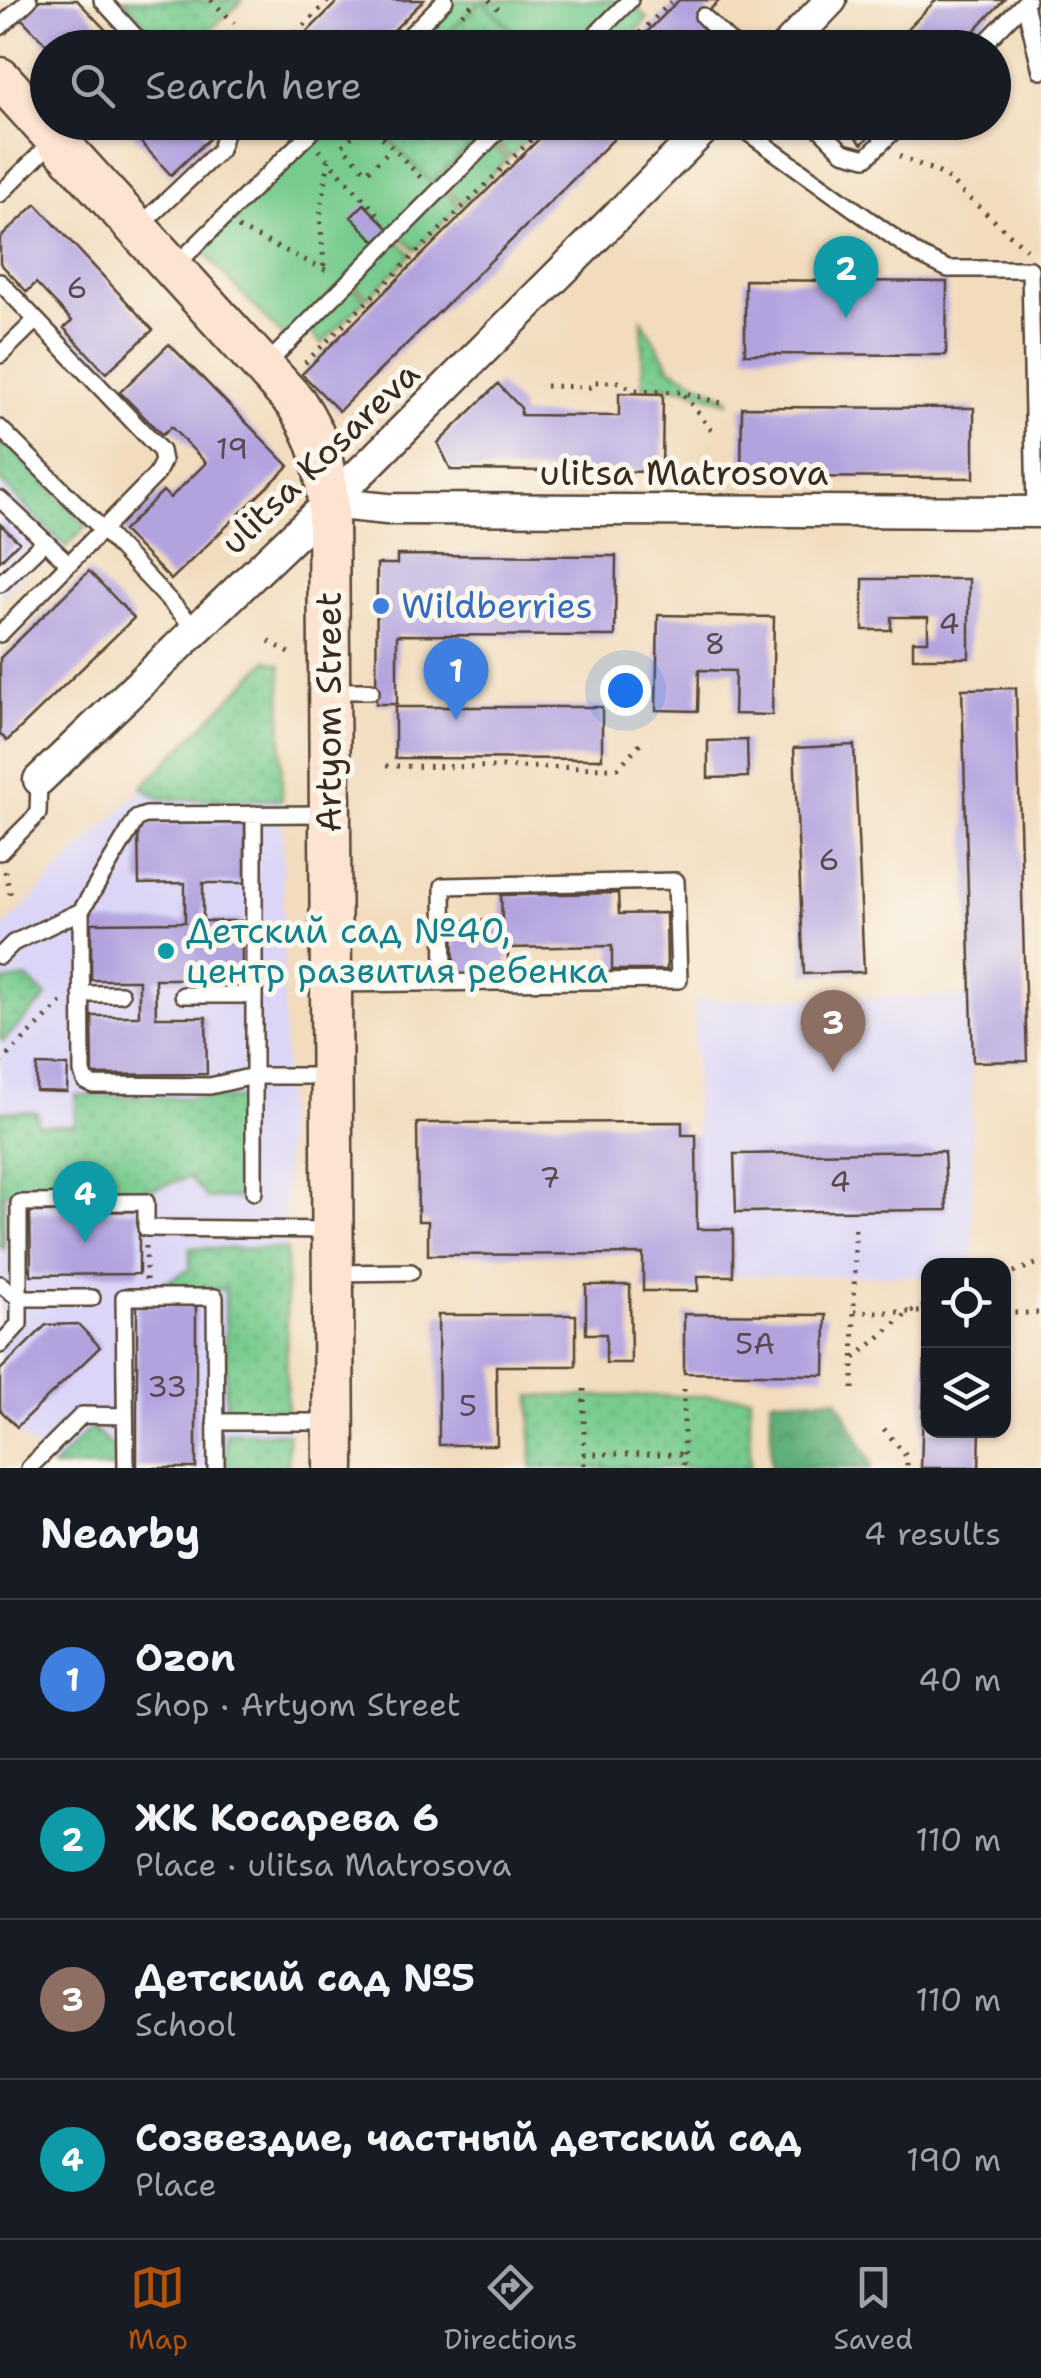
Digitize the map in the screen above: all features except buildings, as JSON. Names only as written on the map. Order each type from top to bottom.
[{"type":"main road","name":"Artyom Street","points":[[0,78],[30,111]]},
{"type":"main road","name":"Artyom Street","points":[[56,140],[174,268],[280,369],[319,444],[328,503],[334,1468]]},
{"type":"street","points":[[803,30],[832,0]]},
{"type":"street","name":"ulitsa Kosareva","points":[[39,780],[328,503],[693,140]]},
{"type":"street","name":"ulitsa Matrosova","points":[[328,503],[405,509],[1038,512]]},
{"type":"lane","points":[[0,27],[28,0]]},
{"type":"lane","points":[[102,0],[130,30]]},
{"type":"lane","points":[[415,30],[445,0]]},
{"type":"lane","points":[[600,30],[630,0]]},
{"type":"lane","points":[[998,30],[1026,2]]},
{"type":"lane","points":[[1026,2],[1041,71]]},
{"type":"lane","points":[[703,16],[717,30]]},
{"type":"lane","points":[[0,194],[54,140]]},
{"type":"lane","points":[[137,229],[220,150],[223,140]]},
{"type":"lane","points":[[174,268],[303,140]]},
{"type":"lane","points":[[280,369],[349,281],[490,140]]},
{"type":"lane","points":[[758,140],[917,254],[948,269],[1030,269],[1038,512]]},
{"type":"lane","points":[[831,140],[843,152],[866,158],[885,140]]},
{"type":"lane","points":[[0,282],[161,451],[163,460],[156,475],[0,634]]},
{"type":"lane","points":[[0,355],[36,320]]},
{"type":"lane","points":[[0,428],[196,628]]},
{"type":"lane","points":[[0,499],[68,563]]},
{"type":"lane","points":[[0,584],[45,540]]},
{"type":"lane","points":[[330,691],[371,691]]},
{"type":"lane","name":"ulitsa Kosareva","points":[[0,852],[38,814],[39,780]]},
{"type":"lane","points":[[254,814],[254,1192]]},
{"type":"lane","points":[[330,814],[136,818],[81,912],[81,994],[82,1072],[93,1085],[210,1086],[254,1076],[332,1076]]},
{"type":"lane","points":[[331,984],[444,983],[679,980],[676,882],[443,886],[444,983]]},
{"type":"lane","points":[[0,956],[14,943],[81,912]]},
{"type":"lane","points":[[81,994],[121,994]]},
{"type":"lane","points":[[183,996],[254,995]]},
{"type":"lane","points":[[0,1345],[19,1324],[18,1203],[146,1202],[146,1228],[332,1230]]},
{"type":"lane","points":[[333,1272],[410,1272]]},
{"type":"lane","points":[[0,1284],[19,1298],[92,1298]]},
{"type":"lane","points":[[126,1468],[124,1297],[214,1297],[216,1468]]},
{"type":"lane","points":[[30,1468],[82,1415],[126,1416]]},
{"type":"lane","points":[[215,1422],[334,1422]]},
{"type":"path","points":[[214,0],[234,24]]},
{"type":"path","points":[[300,30],[329,0]]},
{"type":"path","points":[[489,0],[498,9]]},
{"type":"path","points":[[642,30],[673,0]]},
{"type":"path","points":[[310,140],[396,234]]},
{"type":"path","points":[[348,140],[342,146],[367,172],[392,148]]},
{"type":"path","points":[[385,140],[437,194]]},
{"type":"path","points":[[280,369],[528,140]]},
{"type":"path","points":[[878,147],[942,174],[1030,253]]},
{"type":"path","points":[[324,268],[320,215],[328,160]]},
{"type":"path","points":[[222,220],[349,281]]},
{"type":"path","points":[[546,386],[590,387],[593,382],[618,382],[634,390],[682,392],[728,405]]},
{"type":"path","points":[[682,392],[716,436]]},
{"type":"path","points":[[269,641],[294,655]]},
{"type":"path","points":[[386,766],[618,768],[645,738]]},
{"type":"path","points":[[0,852],[11,897]]},
{"type":"path","points":[[0,1063],[62,1002],[81,994]]},
{"type":"path","points":[[853,1389],[855,1224]]},
{"type":"path","points":[[92,1298],[116,1280],[146,1280],[146,1228]]},
{"type":"path","points":[[1011,1273],[1041,1262]]},
{"type":"path","points":[[854,1312],[921,1309]]},
{"type":"path","points":[[853,1360],[909,1312]]},
{"type":"path","points":[[1011,1313],[1041,1313]]},
{"type":"path","points":[[584,1389],[584,1468]]},
{"type":"path","points":[[684,1389],[684,1468]]},
{"type":"path","points":[[884,1429],[907,1457],[907,1468]]},
{"type":"path","points":[[584,1454],[684,1454]]},
{"type":"shaded area","points":[[0,436],[87,526],[49,563],[33,565],[0,597]]},
{"type":"shaded area","points":[[268,660],[281,665],[288,1468],[54,1468],[0,1415],[0,931]]},
{"type":"shaded area","points":[[971,995],[973,1258],[921,1258],[921,1276],[733,1276],[733,1229],[697,1229],[694,1000]]},
{"type":"green space","points":[[123,0],[243,0],[210,30],[150,30]]},
{"type":"green space","points":[[454,0],[623,0],[593,30],[424,30]]},
{"type":"green space","points":[[482,0],[513,30],[451,30]]},
{"type":"green space","points":[[632,2],[648,19],[637,30],[605,30]]},
{"type":"green space","points":[[312,140],[484,140],[286,340],[200,249]]},
{"type":"green space","points":[[390,140],[476,140],[432,183]]},
{"type":"green space","points":[[493,140],[527,140],[510,157]]},
{"type":"green space","points":[[490,143],[507,159],[463,204],[446,187]]},
{"type":"green space","points":[[443,190],[460,206],[416,250],[399,234]]},
{"type":"green space","points":[[395,238],[412,254],[368,298],[352,281]]},
{"type":"green space","points":[[349,284],[365,300],[322,344],[305,327]]},
{"type":"green space","points":[[642,320],[671,368],[729,398],[729,402],[680,387],[643,386]]},
{"type":"green space","points":[[0,436],[87,526],[66,547],[0,481]]},
{"type":"green space","points":[[268,660],[281,665],[282,800],[160,799],[142,787]]},
{"type":"green space","points":[[27,978],[47,997],[3,1041],[0,982]]},
{"type":"green space","points":[[76,1095],[244,1099],[243,1199],[207,1198],[189,1177],[144,1192],[4,1193],[4,1249],[0,1247],[0,1111],[37,1112],[38,1125],[75,1125]]},
{"type":"green space","points":[[190,1248],[286,1249],[287,1410],[226,1410],[225,1289],[150,1290],[190,1269]]},
{"type":"green space","points":[[531,1396],[750,1396],[750,1468],[532,1468]]},
{"type":"green space","points":[[771,1399],[837,1399],[871,1468],[771,1468]]},
{"type":"green space","points":[[91,1427],[116,1450],[115,1468],[53,1467]]},
{"type":"green space","points":[[226,1433],[288,1433],[288,1468],[226,1468]]},
{"type":"place","name":"ЖК Косарева 6","points":[[846,318]]},
{"type":"place","name":"Wildberries","points":[[381,606]]},
{"type":"place","name":"Ozon","points":[[456,720]]},
{"type":"place","name":"Детский сад №40, центр развития ребенка","points":[[166,951]]},
{"type":"place","name":"Детский сад №5","points":[[833,1072]]},
{"type":"place","name":"Созвездие, частный детский сад","points":[[85,1243]]}]
